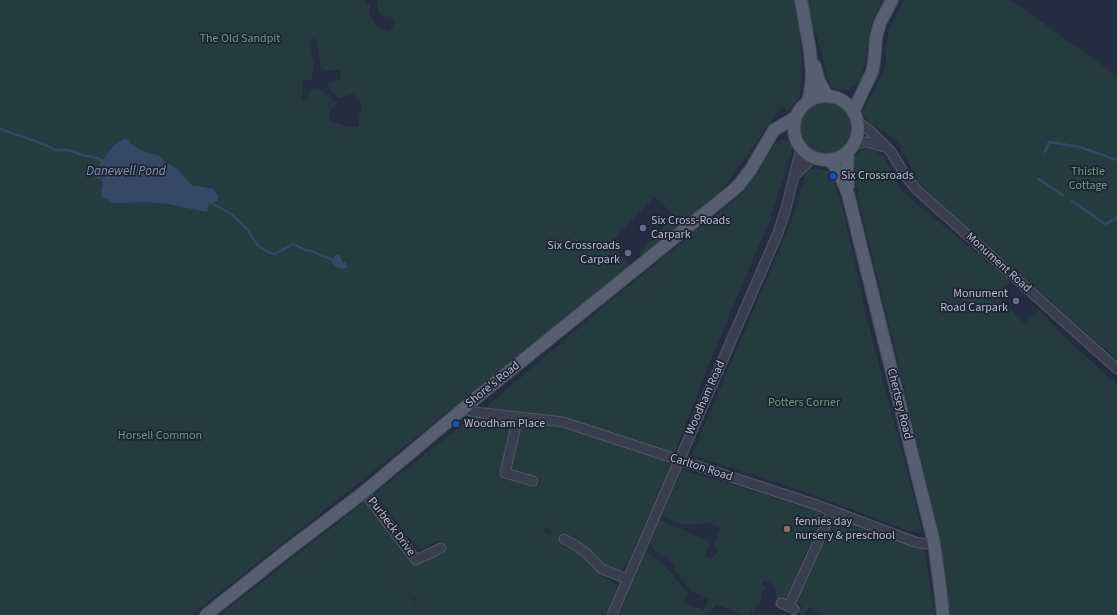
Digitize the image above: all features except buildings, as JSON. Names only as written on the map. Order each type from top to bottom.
[{"type":"main road","points":[[801,0],[810,51],[812,75],[807,102]]},
{"type":"main road","points":[[855,115],[874,63],[876,38],[880,23],[892,0]]},
{"type":"main road","points":[[810,51],[819,81],[827,96]]},
{"type":"main road","points":[[841,100],[862,88],[868,80]]},
{"type":"main road","points":[[827,96],[841,100],[849,106],[855,115],[858,131],[851,148],[841,157],[824,161],[812,158],[804,152],[798,144],[793,127],[800,109],[807,102],[827,96]]},
{"type":"main road","name":"Shore's Road","points":[[207,615],[284,553],[364,492],[731,192],[739,185],[751,169],[774,130],[796,117]]},
{"type":"main road","points":[[767,141],[775,136],[783,134],[788,134],[795,137]]},
{"type":"main road","name":"Chertsey Road","points":[[848,194],[847,169],[851,148]]},
{"type":"main road","name":"Chertsey Road","points":[[830,160],[838,172],[848,194],[934,543],[943,615]]},
{"type":"street","name":"Monument Road","points":[[855,115],[862,125],[888,148],[907,178],[917,190],[1117,369]]},
{"type":"street","points":[[851,148],[865,142],[888,148]]},
{"type":"street","name":"Woodham Road","points":[[612,615],[778,233],[801,148]]},
{"type":"street","points":[[793,178],[812,158]]},
{"type":"street","name":"Carlton Road","points":[[464,409],[474,412],[563,422],[814,504],[915,542],[926,544],[934,543]]},
{"type":"street","points":[[518,417],[505,473],[533,481]]},
{"type":"street","name":"Purbeck Drive","points":[[364,492],[416,560],[441,548]]},
{"type":"street","points":[[788,606],[832,511]]},
{"type":"street","points":[[564,539],[584,552],[602,569],[627,580]]},
{"type":"green space","name":"Horsell Common","points":[[0,0],[364,0],[370,6],[370,15],[378,28],[388,31],[392,28],[395,22],[392,16],[383,16],[378,11],[378,0],[883,0],[871,24],[865,63],[859,82],[851,88],[843,91],[831,86],[816,32],[800,37],[802,55],[801,80],[800,92],[797,100],[792,108],[787,112],[782,106],[725,186],[643,257],[639,253],[674,215],[655,197],[618,233],[612,245],[630,266],[191,615],[0,615]],"holes":[[[309,39],[316,39],[321,68],[328,71],[341,71],[340,80],[326,84],[339,98],[353,94],[361,102],[362,107],[359,117],[359,127],[350,127],[330,122],[329,113],[337,103],[319,89],[312,88],[307,99],[301,100],[303,89],[302,82],[311,80],[314,65]]]},
{"type":"green space","name":"Thistle Cottage","points":[[904,0],[1011,0],[1117,76],[1117,359],[944,208],[920,183],[896,140],[871,124],[864,116],[863,110],[874,93],[884,70],[886,58],[885,51],[889,30]]},
{"type":"green space","points":[[827,102],[837,104],[845,110],[851,118],[853,128],[851,138],[845,146],[837,152],[827,154],[817,152],[809,146],[803,138],[801,128],[803,118],[809,110],[817,104]]},
{"type":"green space","points":[[781,140],[788,141],[792,146],[792,149],[769,222],[710,361],[674,454],[545,415],[484,409],[602,308],[732,202],[749,184],[761,168],[775,144]]},
{"type":"green space","points":[[868,148],[884,157],[901,190],[1010,281],[996,295],[1025,324],[1039,310],[1058,331],[1117,385],[1117,615],[950,615],[941,544],[854,178],[854,158],[861,150]]},
{"type":"green space","name":"Potters Corner","points":[[816,168],[829,172],[832,175],[837,188],[837,194],[842,206],[867,319],[922,534],[907,530],[798,489],[692,455],[792,220],[804,177],[809,170]]},
{"type":"green space","points":[[475,415],[514,419],[502,471],[506,479],[514,479],[539,485],[542,479],[510,470],[519,420],[568,426],[634,449],[671,464],[628,562],[619,571],[607,566],[580,542],[564,532],[558,544],[565,548],[567,547],[573,549],[594,569],[615,584],[616,590],[605,615],[421,615],[220,615]],"holes":[[[380,499],[403,531],[419,549],[422,549],[439,540],[445,551],[416,564],[371,506]],[[545,527],[552,529],[551,534],[558,537],[543,532]],[[393,575],[413,599],[417,597],[414,600],[421,615],[413,600]]]},
{"type":"green space","points":[[682,470],[822,513],[787,599],[777,599],[775,595],[777,590],[775,589],[776,586],[764,580],[761,585],[765,587],[761,596],[762,597],[758,605],[756,605],[754,611],[751,611],[749,615],[744,615],[715,604],[711,613],[707,612],[705,615],[619,615],[646,552],[663,564],[688,593],[683,603],[704,610],[709,599],[691,591],[665,555],[663,557],[661,556],[650,544],[660,520],[710,542],[705,555],[711,560],[719,550],[714,545],[721,527],[710,523],[684,525],[662,516]]},
{"type":"green space","points":[[841,519],[924,550],[935,615],[821,615],[818,611],[809,607],[804,615],[799,613],[802,607],[797,602],[830,526],[833,522]]},
{"type":"water","name":"Danewell Pond","points":[[124,139],[129,140],[131,144],[140,150],[159,155],[165,162],[176,168],[193,186],[213,189],[218,196],[217,202],[209,202],[207,212],[167,204],[146,202],[110,203],[107,199],[103,198],[101,194],[103,183],[101,179],[96,179],[95,176],[98,167],[110,150]]},
{"type":"water","points":[[336,255],[339,255],[343,262],[346,263],[347,268],[342,269],[332,263],[331,260]]},
{"type":"waterway","points":[[0,129],[46,145],[55,150],[69,150],[82,155],[97,158],[102,161]]},
{"type":"waterway","points":[[1045,152],[1049,142],[1080,147],[1117,160]]},
{"type":"waterway","points":[[1038,179],[1063,195]]},
{"type":"waterway","points":[[206,200],[233,215],[247,229],[258,246],[268,252],[275,254],[293,244],[331,259]]},
{"type":"waterway","points":[[1072,201],[1105,224],[1117,218]]},
{"type":"place","name":"Six Crossroads","points":[[833,176]]},
{"type":"place","name":"Six Cross-Roads Carpark","points":[[643,228]]},
{"type":"place","name":"Six Crossroads Carpark","points":[[628,253]]},
{"type":"place","name":"Monument Road Carpark","points":[[1016,301]]},
{"type":"place","name":"Woodham Place","points":[[456,424]]},
{"type":"place","name":"fennies day nursery & preschool","points":[[787,529]]},
{"type":"park label","name":"The Old Sandpit","points":[[240,39]]}]
